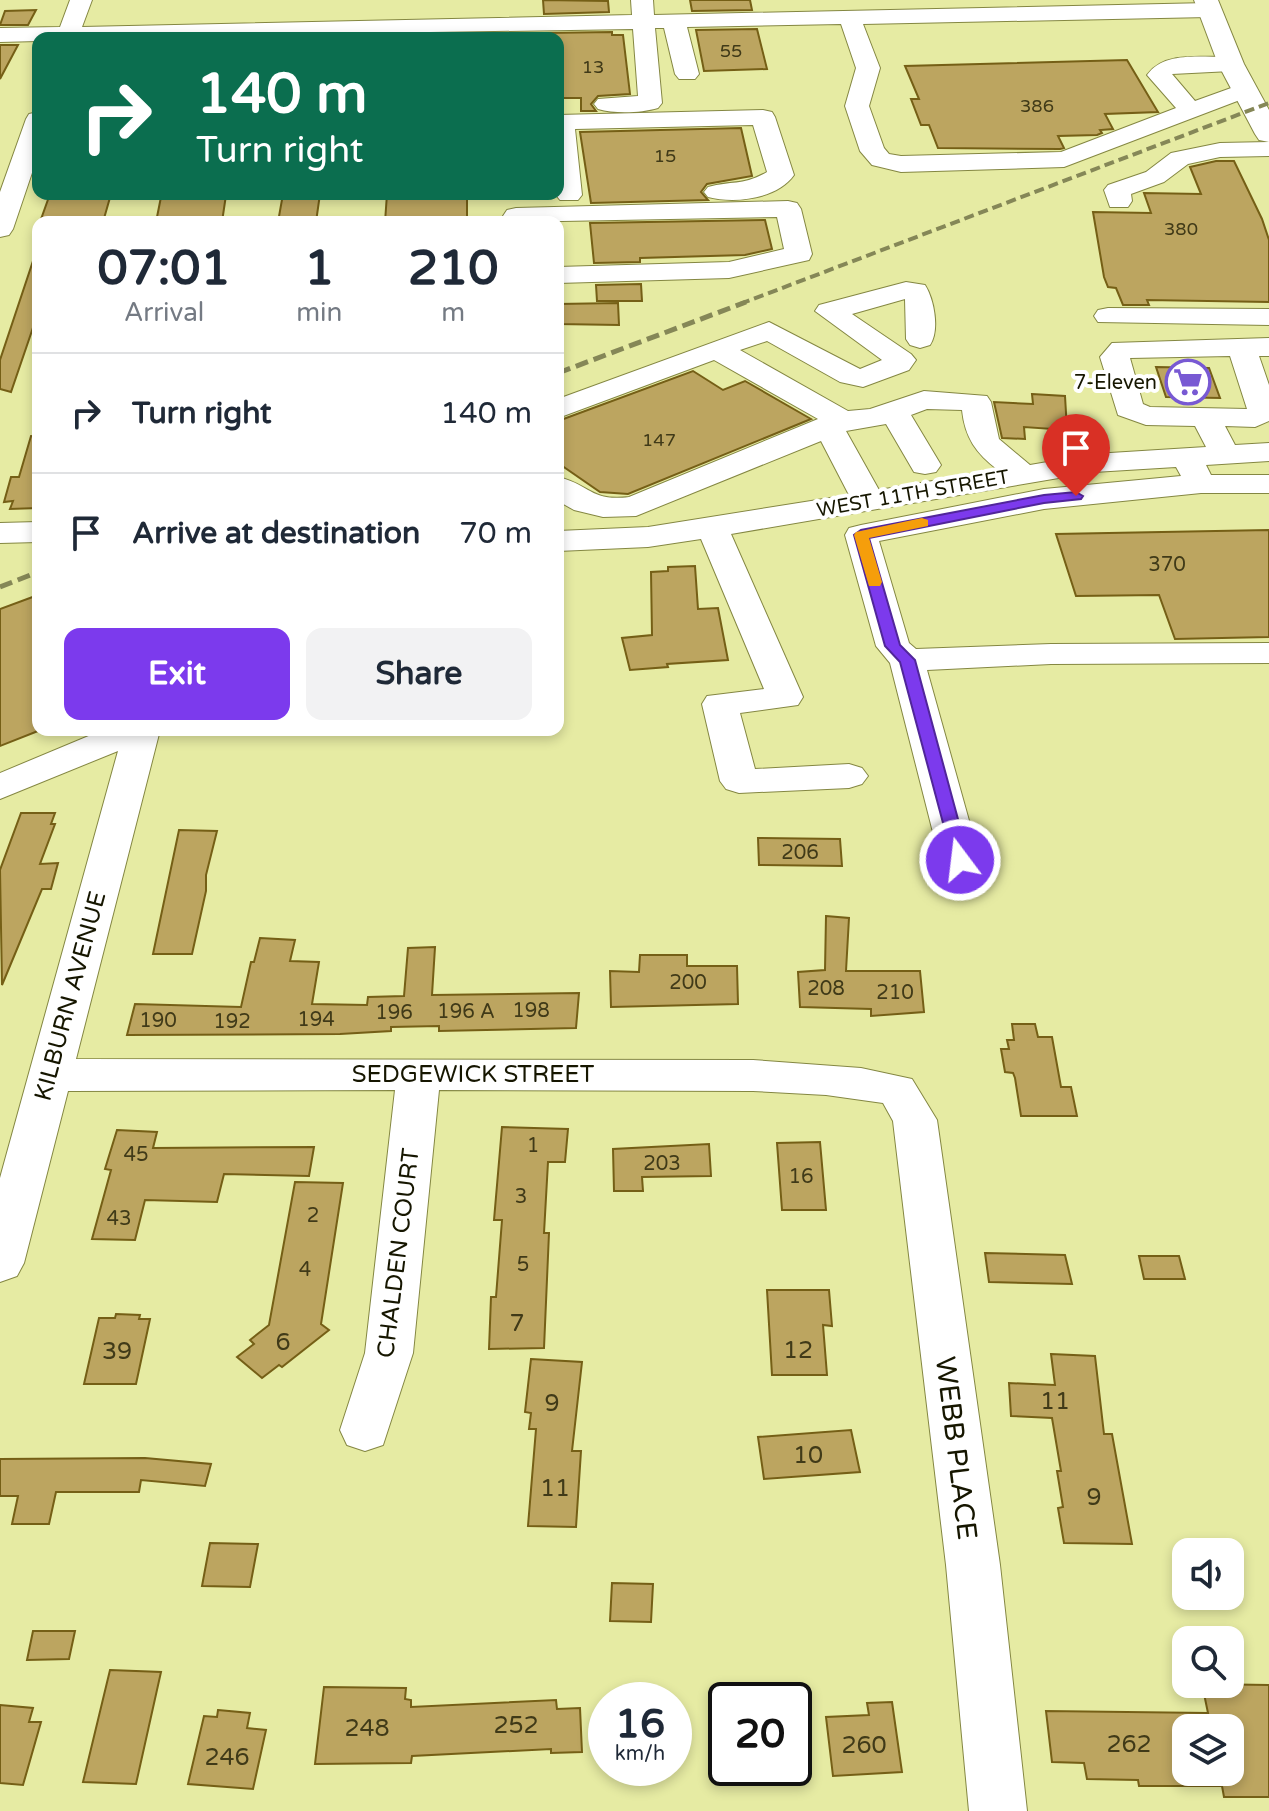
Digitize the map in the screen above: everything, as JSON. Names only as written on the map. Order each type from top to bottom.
[{"type":"main road","points":[[1208,5],[1231,64],[1269,134]]},
{"type":"street","points":[[69,32],[81,0]]},
{"type":"street","points":[[507,32],[644,10],[675,20],[1208,5]]},
{"type":"street","points":[[564,116],[650,103],[643,33],[644,10]]},
{"type":"street","points":[[849,17],[868,68],[857,106],[872,151],[881,160],[901,164],[1064,159],[1245,90]]},
{"type":"street","points":[[675,20],[687,74]]},
{"type":"street","points":[[0,35],[32,35]]},
{"type":"street","points":[[1191,111],[1159,75],[1164,69],[1177,65],[1231,64]]},
{"type":"street","points":[[564,117],[763,117],[781,175],[752,191],[564,196]]},
{"type":"street","points":[[1119,201],[1117,190],[1155,177],[1180,158],[1220,150],[1269,149]]},
{"type":"street","points":[[0,229],[26,182],[32,150]]},
{"type":"street","points":[[564,156],[569,195]]},
{"type":"street","points":[[516,207],[547,200]]},
{"type":"street","points":[[516,207],[788,209],[799,254],[729,270],[564,275]]},
{"type":"street","points":[[564,407],[769,331],[850,376],[863,378],[899,364],[901,360],[829,311],[906,290],[915,291],[919,297],[920,339]]},
{"type":"street","points":[[1108,316],[1269,317]]},
{"type":"street","points":[[1145,346],[1255,347],[1265,406],[1255,418],[1146,416],[1129,409],[1115,357],[1122,349],[1145,346]]},
{"type":"street","points":[[716,349],[836,424],[868,500]]},
{"type":"street","points":[[564,490],[583,504],[613,510],[636,506],[836,424],[874,418],[924,400],[976,402],[980,438],[986,447],[1022,474]]},
{"type":"street","points":[[893,411],[925,465]]},
{"type":"street","points":[[1205,417],[1225,454]]},
{"type":"street","name":"WEST 11TH STREET","points":[[564,543],[648,537],[712,528],[1094,463],[1269,452]]},
{"type":"street","points":[[1185,457],[1201,484]]},
{"type":"street","points":[[960,860],[907,660],[893,646],[861,535],[1044,499],[1201,484],[1269,484]]},
{"type":"street","points":[[712,528],[785,697],[720,704],[739,781],[849,776]]},
{"type":"street","points":[[0,533],[32,532]]},
{"type":"street","points":[[0,552],[32,551]]},
{"type":"street","points":[[907,660],[1051,654],[1269,653]]},
{"type":"street","points":[[0,787],[121,736]]},
{"type":"street","name":"KILBURN AVENUE","points":[[1,1254],[140,736]]},
{"type":"street","name":"SEDGEWICK STREET","points":[[48,1075],[419,1073],[851,1080],[897,1090]]},
{"type":"street","name":"CHALDEN COURT","points":[[365,1430],[389,1353],[419,1073]]},
{"type":"street","name":"WEBB PLACE","points":[[897,1090],[915,1120],[973,1565],[998,1811]]},
{"type":"building","points":[[543,0],[608,1],[609,12],[544,14]]},
{"type":"building","points":[[690,0],[750,0],[752,10],[692,11]]},
{"type":"building","points":[[36,10],[28,25],[0,25],[5,11]]},
{"type":"building","points":[[757,29],[767,69],[704,71],[696,30]]},
{"type":"building","points":[[612,32],[612,35],[623,35],[630,94],[598,96],[591,104],[596,111],[581,111],[581,98],[564,98],[564,33]]},
{"type":"building","points":[[0,45],[18,45],[0,79]]},
{"type":"building","points":[[1127,60],[1158,112],[1105,114],[1113,129],[1100,130],[1102,133],[1097,135],[1058,136],[1064,148],[1060,149],[938,148],[929,125],[921,125],[911,99],[919,99],[905,66]]},
{"type":"building","points":[[741,128],[752,176],[707,184],[701,192],[708,200],[591,203],[580,132]]},
{"type":"building","points":[[1216,161],[1234,161],[1262,219],[1269,240],[1269,302],[1147,300],[1149,305],[1123,305],[1116,288],[1108,287],[1104,277],[1093,212],[1151,213],[1144,193],[1201,194],[1190,167]]},
{"type":"building","points":[[48,200],[109,200],[105,216],[42,216]]},
{"type":"building","points":[[160,200],[225,200],[223,216],[157,216]]},
{"type":"building","points":[[282,200],[319,200],[317,216],[279,216]]},
{"type":"building","points":[[387,200],[467,200],[467,216],[385,216]]},
{"type":"building","points":[[765,220],[772,249],[745,255],[640,258],[640,262],[594,263],[590,223]]},
{"type":"building","points":[[32,264],[32,331],[11,392],[0,389],[0,360]]},
{"type":"building","points":[[641,284],[642,301],[597,301],[596,285]]},
{"type":"building","points":[[618,303],[619,325],[564,324],[564,304]]},
{"type":"building","name":"7-Eleven","points":[[1156,367],[1209,368],[1220,398],[1166,397]]},
{"type":"building","points":[[693,371],[723,390],[745,381],[811,419],[628,494],[600,492],[564,467],[564,419]]},
{"type":"building","points":[[1032,394],[1065,396],[1067,430],[1024,427],[1025,439],[1002,438],[994,402],[1033,404]]},
{"type":"building","points":[[32,436],[32,508],[10,509],[13,501],[4,502],[11,477],[19,477]]},
{"type":"building","points":[[1269,530],[1269,637],[1175,639],[1159,595],[1076,596],[1056,534]]},
{"type":"building","points":[[695,566],[698,609],[718,608],[728,660],[630,670],[622,638],[652,635],[651,572],[668,571],[668,567]]},
{"type":"building","points":[[32,597],[32,733],[0,746],[0,609]]},
{"type":"building","points":[[21,813],[55,813],[51,824],[55,824],[40,864],[58,863],[51,889],[42,889],[2,985],[0,870]]},
{"type":"building","points":[[179,830],[217,831],[206,875],[206,891],[192,954],[153,954]]},
{"type":"building","points":[[758,838],[840,839],[842,866],[759,865]]},
{"type":"building","points":[[826,916],[849,918],[846,971],[920,971],[924,1012],[871,1016],[871,1009],[800,1007],[798,972],[825,970]]},
{"type":"building","points":[[260,938],[295,940],[290,961],[319,962],[312,1004],[367,1005],[368,997],[404,996],[408,948],[435,947],[432,995],[579,993],[576,1028],[439,1031],[439,1026],[391,1027],[391,1031],[340,1034],[127,1035],[135,1004],[241,1007]]},
{"type":"building","points":[[640,955],[687,955],[687,966],[737,966],[738,1004],[611,1007],[610,971],[639,972]]},
{"type":"building","points":[[1012,1024],[1035,1024],[1038,1037],[1052,1037],[1061,1087],[1071,1087],[1077,1116],[1021,1116],[1015,1078],[1013,1073],[1005,1072],[1001,1049],[1009,1049],[1007,1040],[1014,1040]]},
{"type":"building","points":[[502,1127],[568,1129],[565,1162],[548,1162],[544,1233],[549,1233],[544,1348],[489,1349],[491,1297],[496,1297],[502,1220],[494,1220]]},
{"type":"building","points":[[117,1130],[157,1132],[153,1148],[314,1147],[309,1176],[224,1174],[217,1202],[145,1200],[135,1240],[92,1239],[111,1170],[105,1169]]},
{"type":"building","points":[[820,1142],[826,1210],[782,1210],[777,1143]]},
{"type":"building","points":[[709,1144],[711,1176],[642,1177],[643,1191],[614,1191],[613,1149]]},
{"type":"building","points":[[295,1182],[343,1183],[321,1324],[329,1330],[282,1367],[279,1365],[262,1378],[237,1357],[254,1344],[250,1340],[269,1325]]},
{"type":"building","points":[[985,1253],[1065,1255],[1072,1284],[989,1282]]},
{"type":"building","points":[[1139,1256],[1179,1256],[1185,1279],[1144,1279]]},
{"type":"building","points":[[767,1290],[829,1290],[832,1326],[823,1325],[827,1375],[772,1375]]},
{"type":"building","points":[[116,1314],[140,1315],[139,1319],[150,1319],[136,1384],[84,1384],[99,1318],[115,1318]]},
{"type":"building","points":[[1051,1354],[1095,1356],[1104,1434],[1112,1434],[1132,1544],[1064,1543],[1058,1508],[1063,1507],[1057,1471],[1061,1471],[1052,1418],[1011,1416],[1009,1383],[1055,1385]]},
{"type":"building","points":[[531,1359],[582,1362],[572,1451],[581,1451],[576,1527],[528,1526],[536,1429],[529,1429],[531,1413],[525,1412]]},
{"type":"building","points":[[851,1430],[860,1472],[764,1479],[758,1437]]},
{"type":"building","points":[[145,1458],[211,1464],[205,1486],[141,1480],[139,1492],[56,1492],[49,1524],[12,1524],[18,1496],[0,1496],[0,1459]]},
{"type":"building","points":[[210,1543],[258,1544],[250,1587],[202,1586]]},
{"type":"building","points":[[612,1583],[653,1584],[651,1622],[610,1621]]},
{"type":"building","points":[[33,1631],[75,1631],[69,1659],[27,1660]]},
{"type":"building","points":[[110,1670],[161,1672],[136,1784],[83,1782]]},
{"type":"building","points":[[1244,1685],[1269,1685],[1269,1797],[1224,1797],[1222,1786],[1244,1786],[1244,1714],[1172,1714],[1172,1786],[1139,1786],[1138,1780],[1087,1779],[1084,1763],[1052,1762],[1046,1711],[1208,1713],[1205,1698],[1244,1698]]},
{"type":"building","points":[[324,1687],[406,1688],[405,1699],[411,1700],[411,1707],[556,1700],[557,1709],[580,1708],[582,1752],[551,1753],[551,1749],[412,1756],[411,1763],[315,1764]]},
{"type":"building","points":[[892,1702],[902,1772],[833,1776],[826,1717],[869,1715],[867,1703]]},
{"type":"building","points":[[0,1705],[33,1708],[29,1722],[41,1722],[23,1785],[0,1783]]},
{"type":"building","points":[[218,1710],[250,1713],[247,1728],[266,1730],[253,1789],[188,1784],[204,1716],[217,1717]]},
{"type":"railway","points":[[740,304],[1269,103]]},
{"type":"railway","points":[[564,371],[746,302]]},
{"type":"railway","points":[[0,587],[32,574]]},
{"type":"slow traffic","points":[[875,582],[861,535],[922,523]]},
{"type":"place","name":"7-Eleven","points":[[1188,382]]},
{"type":"route","points":[[960,860],[907,660],[893,646],[861,535],[1044,499],[1076,496]]}]
